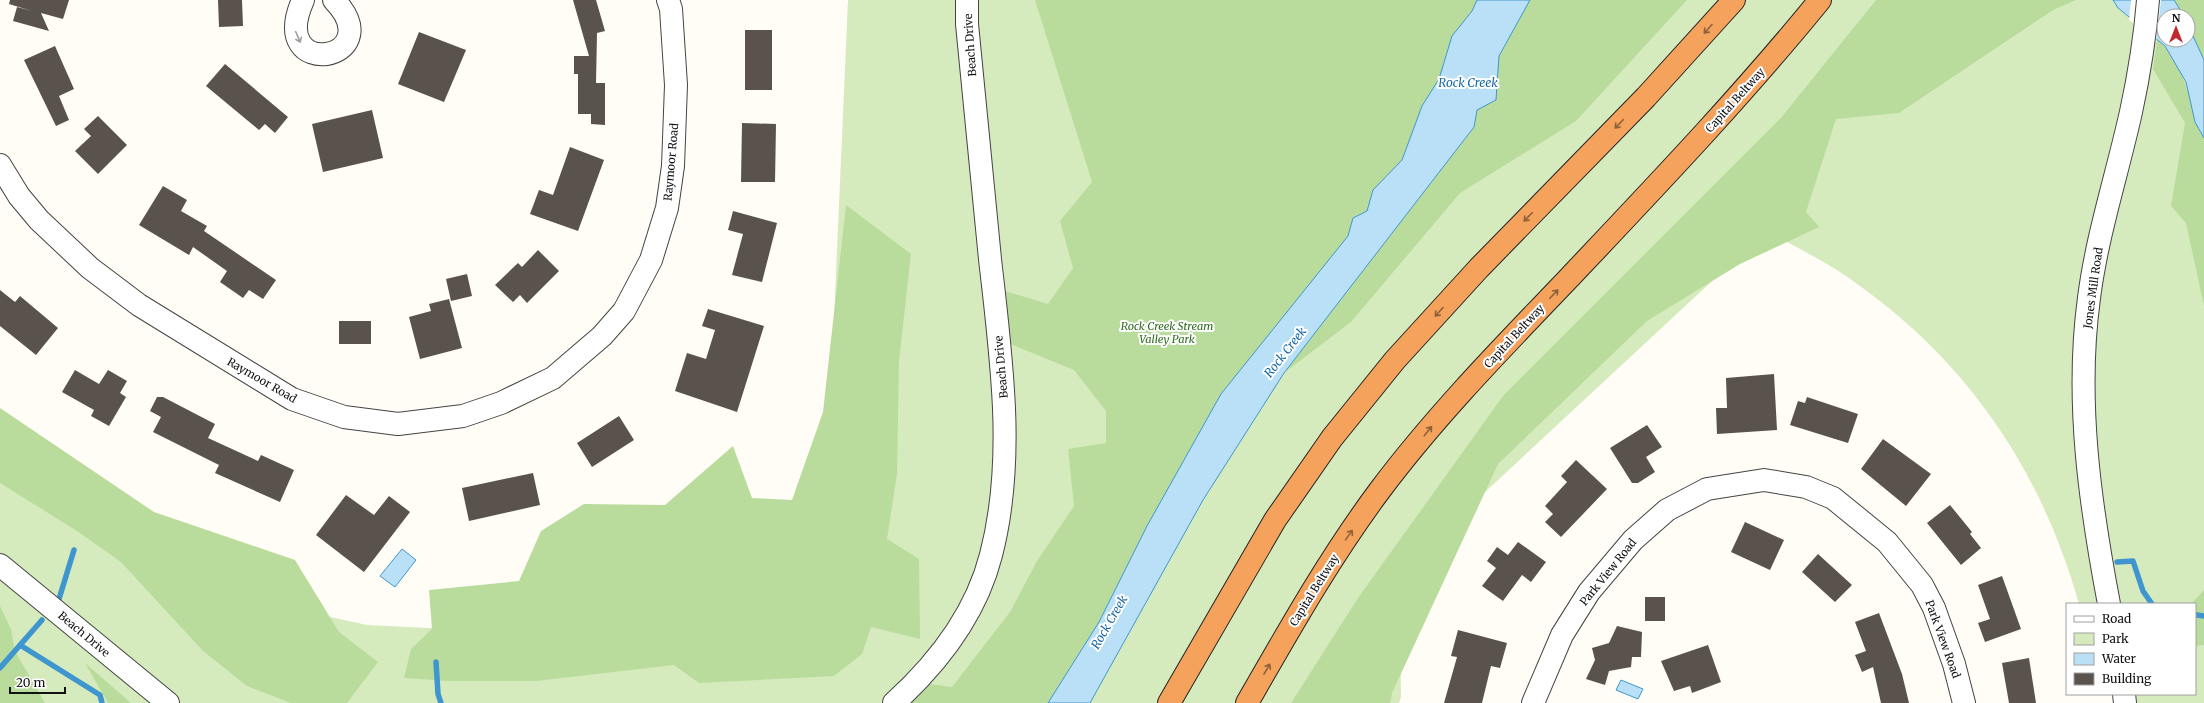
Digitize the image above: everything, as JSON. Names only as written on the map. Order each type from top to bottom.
[{"type":"highway","points":[[1169,703],[1275,520],[1337,432],[1395,360],[1474,274],[1646,97],[1734,0]]},
{"type":"highway","name":"Capital Beltway","points":[[1247,703],[1331,561],[1385,484],[1444,413],[1685,156],[1771,60],[1820,0]]},
{"type":"street","points":[[303,0],[296,18],[295,32],[299,42],[308,50],[318,55],[331,54],[340,50],[347,40],[350,24],[346,13],[334,0]]},
{"type":"street","name":"Raymoor Road","points":[[0,165],[19,196],[39,220],[90,268],[138,305],[292,399],[344,417],[398,424],[463,416],[501,403],[553,378],[602,336],[624,311],[651,260],[667,208],[673,166],[676,85],[671,9],[668,0]]},
{"type":"street","name":"Beach Drive","points":[[894,703],[922,678],[946,647],[971,608],[991,556],[1001,504],[1004,405],[968,32],[967,0]]},
{"type":"street","name":"Jones Mill Road","points":[[2109,603],[2094,523],[2086,431],[2084,389],[2086,325],[2089,298],[2105,210],[2131,114],[2145,39],[2148,0]]},
{"type":"street","name":"Park View Road","points":[[1533,703],[1562,635],[1590,592],[1633,540],[1667,510],[1707,489],[1764,480],[1806,487],[1833,498],[1887,542],[1922,585],[1934,608],[1954,664],[1964,703]]},
{"type":"street","name":"Beach Drive","points":[[0,566],[168,703]]},
{"type":"green space","name":"Rock Creek Stream Valley Park","points":[[848,0],[2204,0],[2204,703],[2121,703],[2119,695],[2196,695],[2196,603],[2079,603],[2064,556],[2045,510],[2023,467],[1997,426],[1968,387],[1936,351],[1900,317],[1860,286],[1826,263],[1766,231],[1399,572],[1401,697],[1399,703],[0,703],[0,426],[326,616],[367,625],[429,628],[631,616],[798,508],[830,410]]},
{"type":"green space","points":[[1035,0],[1477,0],[1472,11],[1452,36],[1439,79],[1422,106],[1402,160],[1373,190],[1367,211],[1353,218],[1348,236],[1048,703],[907,703],[929,684],[952,687],[1010,612],[1037,561],[1074,506],[1068,449],[1106,443],[1106,411],[1074,370],[1008,343],[1005,291],[1048,304],[1073,268],[1060,221],[1092,182]]},
{"type":"green space","points":[[1530,0],[1687,0],[1576,121],[1460,193],[1351,322],[1284,373],[1474,127],[1477,110],[1496,100],[1499,56]]},
{"type":"green space","points":[[1876,0],[2076,0],[2053,10],[1899,113],[1836,119],[1806,212],[1819,227],[1740,264],[1647,321],[1498,464],[1392,693],[1390,703],[1291,703],[1358,598],[1503,396],[1780,119]]},
{"type":"green space","points":[[2174,0],[2204,0],[2204,60],[2196,42],[2196,8],[2179,8]]},
{"type":"green space","points":[[2156,47],[2165,48],[2175,61],[2181,73],[2198,126],[2204,138],[2204,306],[2186,223],[2171,206],[2185,123],[2153,69]]},
{"type":"green space","points":[[846,205],[911,254],[899,361],[897,474],[887,539],[919,559],[920,639],[871,627],[862,654],[834,676],[699,683],[674,665],[536,681],[447,681],[404,678],[411,649],[432,629],[429,590],[519,581],[541,531],[584,504],[665,505],[733,446],[752,498],[792,500],[823,412]]},
{"type":"green space","points":[[0,408],[154,512],[295,560],[339,632],[378,662],[347,703],[291,703],[247,686],[203,651],[121,562],[77,531],[0,483]]},
{"type":"green space","points":[[2204,590],[2204,645],[2196,646],[2196,603],[2192,603]]},
{"type":"green space","points":[[0,606],[11,629],[15,651],[45,703],[0,703]]},
{"type":"green space","points":[[85,663],[131,703],[108,703]]},
{"type":"water","name":"Rock Creek","points":[[1477,0],[1530,0],[1499,56],[1496,100],[1477,110],[1474,127],[1284,373],[1203,500],[1090,703],[1048,703],[1099,622],[1147,526],[1221,394],[1348,236],[1353,218],[1367,211],[1373,190],[1402,160],[1422,106],[1439,79],[1452,36],[1472,11]]},
{"type":"water","points":[[2113,0],[2174,0],[2179,8],[2156,8],[2156,39],[2118,8]]},
{"type":"water","points":[[2196,42],[2204,60],[2204,138],[2195,122],[2186,82],[2166,48],[2196,48]]},
{"type":"water","points":[[402,549],[416,560],[395,587],[380,576]]},
{"type":"water","points":[[1621,680],[1643,689],[1638,699],[1616,690]]},
{"type":"pier","points":[[2131,0],[2161,0],[2160,8],[2156,8],[2156,42],[2129,20]]},
{"type":"building","points":[[10,0],[69,0],[63,19],[41,13],[49,31],[13,21],[17,7],[32,11],[9,4]]},
{"type":"building","points":[[218,0],[242,0],[243,26],[219,27]]},
{"type":"building","points":[[573,0],[596,0],[605,31],[597,33],[596,83],[605,83],[605,125],[591,124],[591,114],[578,114],[578,74],[574,74],[574,56],[589,56]]},
{"type":"building","points":[[745,30],[772,30],[772,90],[745,90]]},
{"type":"building","points":[[419,32],[466,50],[444,102],[398,84]]},
{"type":"building","points":[[55,46],[74,89],[59,96],[69,120],[56,126],[24,60]]},
{"type":"building","points":[[225,64],[288,117],[275,133],[265,124],[259,130],[206,86]]},
{"type":"building","points":[[372,110],[383,158],[323,172],[312,124]]},
{"type":"building","points":[[98,116],[127,145],[98,174],[75,151],[91,136],[84,129]]},
{"type":"building","points":[[742,123],[776,124],[775,182],[741,182]]},
{"type":"building","points":[[570,147],[604,160],[578,231],[530,214],[539,190],[553,195]]},
{"type":"building","points":[[163,186],[187,200],[181,211],[207,226],[204,231],[276,280],[263,299],[249,290],[243,298],[220,282],[227,271],[193,247],[189,255],[139,225]]},
{"type":"building","points":[[733,211],[777,223],[762,282],[732,275],[743,234],[728,230]]},
{"type":"building","points":[[538,250],[559,271],[527,303],[520,295],[513,302],[495,285],[518,263],[522,267]]},
{"type":"building","points":[[467,274],[472,296],[451,301],[446,279]]},
{"type":"building","points":[[0,290],[15,302],[20,296],[58,328],[36,355],[0,326]]},
{"type":"building","points":[[449,299],[462,348],[420,359],[409,317],[431,311],[429,304]]},
{"type":"building","points":[[708,309],[764,326],[737,412],[675,391],[687,353],[706,359],[715,330],[702,326]]},
{"type":"building","points":[[339,321],[371,321],[371,344],[339,344]]},
{"type":"building","points":[[75,370],[99,384],[108,370],[127,381],[120,393],[126,397],[109,426],[91,416],[94,410],[62,392]]},
{"type":"building","points":[[1774,374],[1777,430],[1717,434],[1716,408],[1727,408],[1726,378]]},
{"type":"building","points":[[157,397],[163,397],[215,424],[208,438],[258,461],[261,455],[294,470],[280,502],[215,473],[219,465],[153,432],[161,417],[150,411]]},
{"type":"building","points":[[1807,397],[1858,414],[1848,443],[1790,425],[1798,401],[1805,403]]},
{"type":"building","points":[[619,416],[634,440],[592,467],[577,443]]},
{"type":"building","points":[[1647,425],[1662,447],[1646,457],[1655,472],[1638,483],[1632,483],[1610,448]]},
{"type":"building","points":[[1883,439],[1931,474],[1906,506],[1861,469]]},
{"type":"building","points":[[1576,460],[1607,489],[1561,537],[1545,522],[1553,514],[1545,506],[1567,482],[1561,476]]},
{"type":"building","points":[[533,473],[540,505],[469,521],[462,488]]},
{"type":"building","points":[[346,495],[374,515],[389,496],[410,512],[364,572],[316,535]]},
{"type":"building","points":[[1950,505],[1972,532],[1970,534],[1981,548],[1961,565],[1927,523]]},
{"type":"building","points":[[1745,522],[1784,540],[1770,570],[1731,552]]},
{"type":"building","points":[[1518,542],[1546,562],[1531,582],[1522,575],[1503,601],[1482,586],[1496,568],[1487,561],[1497,547],[1508,555]]},
{"type":"building","points":[[1818,554],[1852,585],[1835,602],[1802,572]]},
{"type":"building","points":[[2002,576],[2021,629],[1985,642],[1978,623],[1990,619],[1978,585]]},
{"type":"building","points":[[1645,597],[1665,597],[1665,621],[1645,621]]},
{"type":"building","points":[[1879,613],[1902,674],[1909,703],[1881,703],[1873,667],[1862,672],[1855,655],[1866,651],[1855,622]]},
{"type":"building","points":[[1617,626],[1642,632],[1641,657],[1632,657],[1631,667],[1609,671],[1605,685],[1586,679],[1595,660],[1592,648],[1609,643]]},
{"type":"building","points":[[1458,630],[1507,643],[1500,668],[1491,666],[1482,703],[1444,703],[1457,657],[1451,656]]},
{"type":"building","points":[[1708,645],[1721,682],[1692,693],[1690,686],[1674,691],[1661,661]]},
{"type":"building","points":[[2029,658],[2036,703],[2009,703],[2002,663]]},
{"type":"waterway","points":[[59,599],[74,550]]},
{"type":"waterway","points":[[2117,562],[2133,561],[2143,591],[2151,603]]},
{"type":"waterway","points":[[2197,615],[2204,616]]},
{"type":"waterway","points":[[0,668],[42,620]]},
{"type":"waterway","points":[[20,645],[100,695],[102,703]]},
{"type":"waterway","points":[[436,662],[438,694],[441,703]]}]
